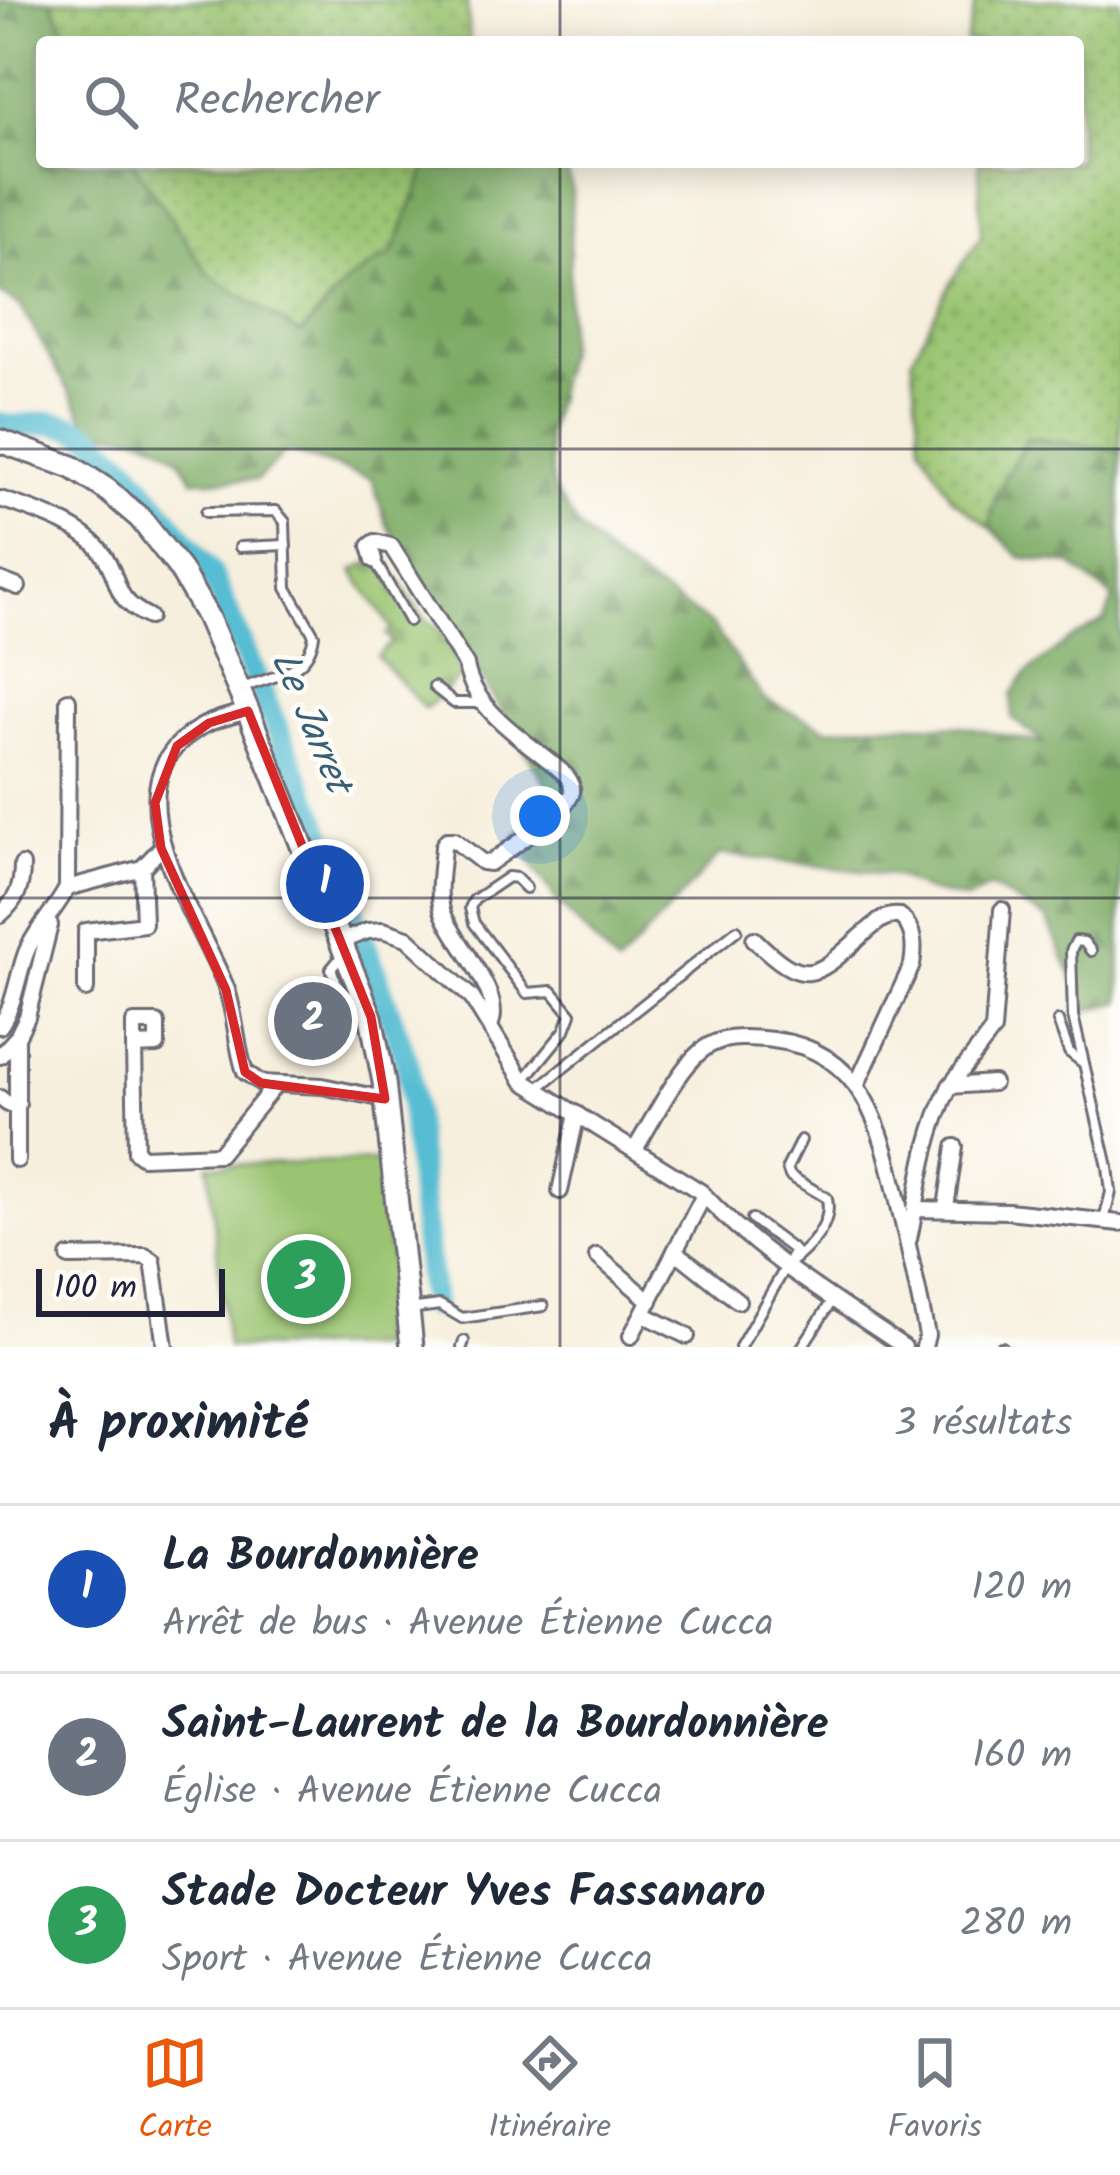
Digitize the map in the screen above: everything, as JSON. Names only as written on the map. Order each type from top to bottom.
[{"type":"main road","points":[[0,441],[72,467],[140,518],[194,592],[246,695],[371,1017],[415,1308],[412,1347]]},
{"type":"street","points":[[0,499],[44,513],[100,548],[127,606],[149,617]]},
{"type":"street","points":[[374,560],[370,546],[376,542],[392,546],[466,665],[470,685],[481,703],[569,778],[572,788],[566,805],[490,863],[454,840],[443,846],[443,913],[493,1000],[495,1017],[490,1025]]},
{"type":"street","points":[[0,580],[18,587]]},
{"type":"street","points":[[246,695],[177,746],[166,765],[154,803],[161,848],[226,990],[245,1072],[260,1083],[322,1086],[385,1099]]},
{"type":"street","points":[[0,1026],[28,947],[67,887],[68,700]]},
{"type":"street","points":[[67,887],[142,868],[161,848]]},
{"type":"street","points":[[0,915],[13,903],[22,884],[22,865]]},
{"type":"street","points":[[142,868],[179,888]]},
{"type":"street","points":[[86,989],[86,931],[144,924],[142,868]]},
{"type":"street","points":[[909,1239],[924,1154],[937,1112],[950,1086],[993,1030],[1002,910]]},
{"type":"street","points":[[0,1056],[27,1017],[53,914]]},
{"type":"street","points":[[754,939],[780,964],[808,974],[822,970],[881,919],[901,916],[909,923],[912,965],[856,1084]]},
{"type":"street","points":[[346,943],[368,931],[393,932],[428,954],[472,998],[500,1047],[530,1085],[704,1195],[787,1266],[904,1347]]},
{"type":"street","points":[[17,1036],[17,1160]]},
{"type":"street","points":[[635,1149],[696,1055],[717,1041],[782,1041],[820,1055],[856,1084],[886,1143],[927,1335],[924,1347]]},
{"type":"street","points":[[134,1046],[136,1152],[143,1157],[220,1154],[276,1084]]},
{"type":"street","points":[[950,1086],[993,1083]]},
{"type":"street","points":[[0,1098],[18,1104]]},
{"type":"street","points":[[560,1191],[577,1114]]},
{"type":"street","points":[[946,1207],[955,1148]]},
{"type":"street","points":[[631,1336],[704,1195]]},
{"type":"street","points":[[915,1209],[946,1207],[1112,1221]]},
{"type":"street","points":[[675,1251],[738,1301]]},
{"type":"street","points":[[69,1257],[146,1256],[153,1262],[165,1347]]},
{"type":"street","points":[[597,1256],[646,1308],[687,1336]]},
{"type":"lane","points":[[206,512],[276,511],[285,522],[287,588],[314,635],[310,657],[302,666],[246,695]]},
{"type":"lane","points":[[240,547],[286,544]]},
{"type":"lane","points":[[374,560],[409,620]]},
{"type":"lane","points":[[434,687],[454,703],[481,703]]},
{"type":"lane","points":[[526,888],[508,877],[474,900],[470,908],[474,923],[527,993],[552,991],[571,1014],[566,1030],[530,1085]]},
{"type":"lane","points":[[530,1085],[737,930]]},
{"type":"lane","points":[[1091,951],[1084,942],[1076,941],[1072,951],[1073,1016],[1108,1167],[1112,1221]]},
{"type":"lane","points":[[346,943],[332,969],[346,1004]]},
{"type":"lane","points":[[1058,1021],[1069,1052],[1084,1063]]},
{"type":"lane","points":[[787,1266],[812,1246],[830,1211],[827,1198],[790,1175],[787,1168],[801,1140]]},
{"type":"lane","points":[[740,1347],[795,1251],[793,1245],[752,1219]]},
{"type":"lane","points":[[802,1347],[833,1299]]},
{"type":"lane","points":[[415,1308],[440,1305],[462,1318],[543,1306]]},
{"type":"highlighted area","points":[[248,711],[371,1017],[385,1099],[261,1083],[245,1072],[226,990],[161,848],[155,803],[177,746],[209,723]]},
{"type":"green space","points":[[0,0],[51,0],[68,36],[36,36],[36,168],[137,168],[209,275],[301,334],[347,282],[393,252],[427,168],[566,168],[572,190],[567,345],[547,436],[553,489],[578,527],[615,561],[712,625],[764,699],[828,729],[874,724],[961,726],[1045,744],[1012,718],[1012,694],[1026,674],[1105,620],[1113,598],[1071,564],[1020,557],[990,527],[995,496],[1027,438],[1120,450],[1120,1002],[1087,1011],[1047,919],[990,887],[967,900],[927,891],[894,875],[720,854],[617,966],[556,900],[515,838],[550,791],[386,523],[372,479],[287,451],[257,480],[193,480],[162,445],[91,430],[20,305],[0,294]]},
{"type":"green space","points":[[51,0],[467,0],[470,36],[68,36]]},
{"type":"green space","points":[[976,0],[1120,0],[1120,450],[1027,438],[995,496],[990,527],[952,498],[921,445],[912,358],[981,236],[979,168],[1084,168],[1084,36],[967,36]]},
{"type":"green space","points":[[137,168],[427,168],[393,252],[347,282],[301,334],[209,275]]},
{"type":"green space","points":[[383,555],[422,616],[439,629],[463,674],[425,709],[377,656],[392,642],[386,634],[392,629],[353,571]]},
{"type":"green space","points":[[380,1161],[398,1327],[378,1329],[380,1347],[227,1347],[208,1165]]},
{"type":"waterway","name":"Le Jarret","points":[[0,424],[51,423],[92,437],[126,467],[211,574],[341,879],[408,1065],[432,1305]]},
{"type":"place","name":"La Bourdonnière","points":[[325,884]]},
{"type":"place","name":"Saint-Laurent de la Bourdonnière","points":[[313,1021]]},
{"type":"place","name":"Stade Docteur Yves Fassanaro","points":[[306,1279]]}]
